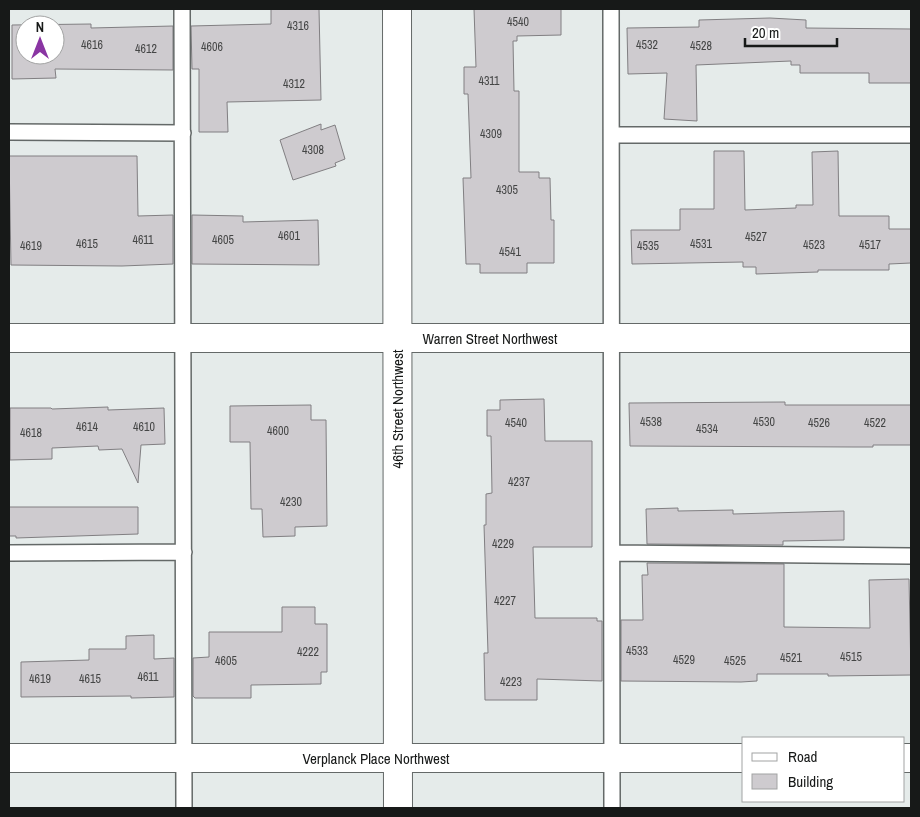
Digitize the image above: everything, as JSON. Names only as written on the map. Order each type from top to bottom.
[{"type":"street","name":"46th Street Northwest","points":[[397,9],[398,808]]},
{"type":"street","name":"Warren Street Northwest","points":[[9,338],[911,338]]},
{"type":"street","name":"Verplanck Place Northwest","points":[[9,758],[742,758]]},
{"type":"lane","points":[[182,9],[184,808]]},
{"type":"lane","points":[[611,9],[612,808]]},
{"type":"lane","points":[[9,132],[183,133]]},
{"type":"lane","points":[[612,135],[911,135]]},
{"type":"lane","points":[[9,553],[184,552]]},
{"type":"lane","points":[[612,553],[911,556]]},
{"type":"building","points":[[271,9],[319,9],[321,100],[227,102],[228,132],[199,132],[199,69],[192,69],[191,26],[271,24]]},
{"type":"building","points":[[474,9],[561,9],[561,35],[517,36],[517,41],[513,41],[514,91],[519,91],[519,172],[539,172],[539,178],[550,178],[551,220],[554,220],[554,263],[527,263],[527,273],[480,273],[480,264],[466,264],[463,178],[471,178],[468,94],[464,94],[464,67],[476,67]]},
{"type":"building","points":[[770,18],[806,20],[806,28],[911,29],[911,83],[869,83],[869,73],[800,73],[800,65],[791,65],[791,61],[696,65],[697,121],[664,119],[667,73],[628,74],[627,28],[699,27],[699,20]]},
{"type":"building","points":[[65,24],[91,24],[91,28],[173,26],[173,70],[55,69],[56,78],[12,79],[12,25],[15,25],[15,65],[65,65]]},
{"type":"building","points":[[321,124],[321,130],[335,125],[345,159],[335,163],[336,166],[293,180],[280,140]]},
{"type":"building","points":[[714,151],[744,151],[745,210],[796,208],[796,205],[813,205],[812,152],[838,151],[839,216],[889,216],[889,229],[911,229],[911,263],[889,264],[889,270],[818,270],[818,272],[756,274],[756,267],[743,267],[743,262],[632,264],[631,230],[680,230],[680,209],[714,209]]},
{"type":"building","points":[[9,156],[137,156],[138,216],[173,215],[173,264],[122,266],[11,265]]},
{"type":"building","points":[[192,215],[243,216],[243,222],[318,220],[319,265],[192,264]]},
{"type":"building","points":[[544,399],[545,441],[592,441],[592,547],[533,547],[535,618],[597,618],[597,621],[602,621],[602,681],[537,679],[537,700],[485,700],[484,653],[488,653],[484,525],[486,525],[486,494],[492,493],[491,436],[487,436],[487,410],[500,410],[500,400]]},
{"type":"building","points":[[785,402],[785,405],[911,405],[911,445],[873,445],[873,447],[630,446],[629,403]]},
{"type":"building","points":[[311,405],[311,420],[326,420],[327,526],[295,527],[295,536],[263,537],[262,509],[251,509],[250,442],[230,442],[230,406]]},
{"type":"building","points":[[108,407],[108,410],[164,408],[165,444],[141,445],[138,483],[122,449],[99,450],[98,446],[52,448],[52,459],[10,460],[10,408]]},
{"type":"building","points":[[9,507],[138,507],[138,534],[16,538],[16,536],[9,536]]},
{"type":"building","points":[[678,508],[678,511],[733,510],[733,514],[844,511],[844,540],[783,541],[783,545],[647,544],[646,509]]},
{"type":"building","points":[[647,563],[784,564],[784,627],[870,628],[869,580],[909,579],[911,675],[828,676],[828,674],[757,674],[757,681],[741,682],[621,681],[621,620],[643,620],[642,575],[648,575]]},
{"type":"building","points":[[282,607],[315,607],[315,624],[327,624],[327,672],[321,672],[321,684],[251,685],[251,698],[195,698],[193,696],[193,658],[209,657],[209,632],[282,632]]},
{"type":"building","points":[[154,635],[154,659],[174,658],[174,697],[21,697],[21,662],[89,660],[89,649],[126,649],[126,636]]}]
